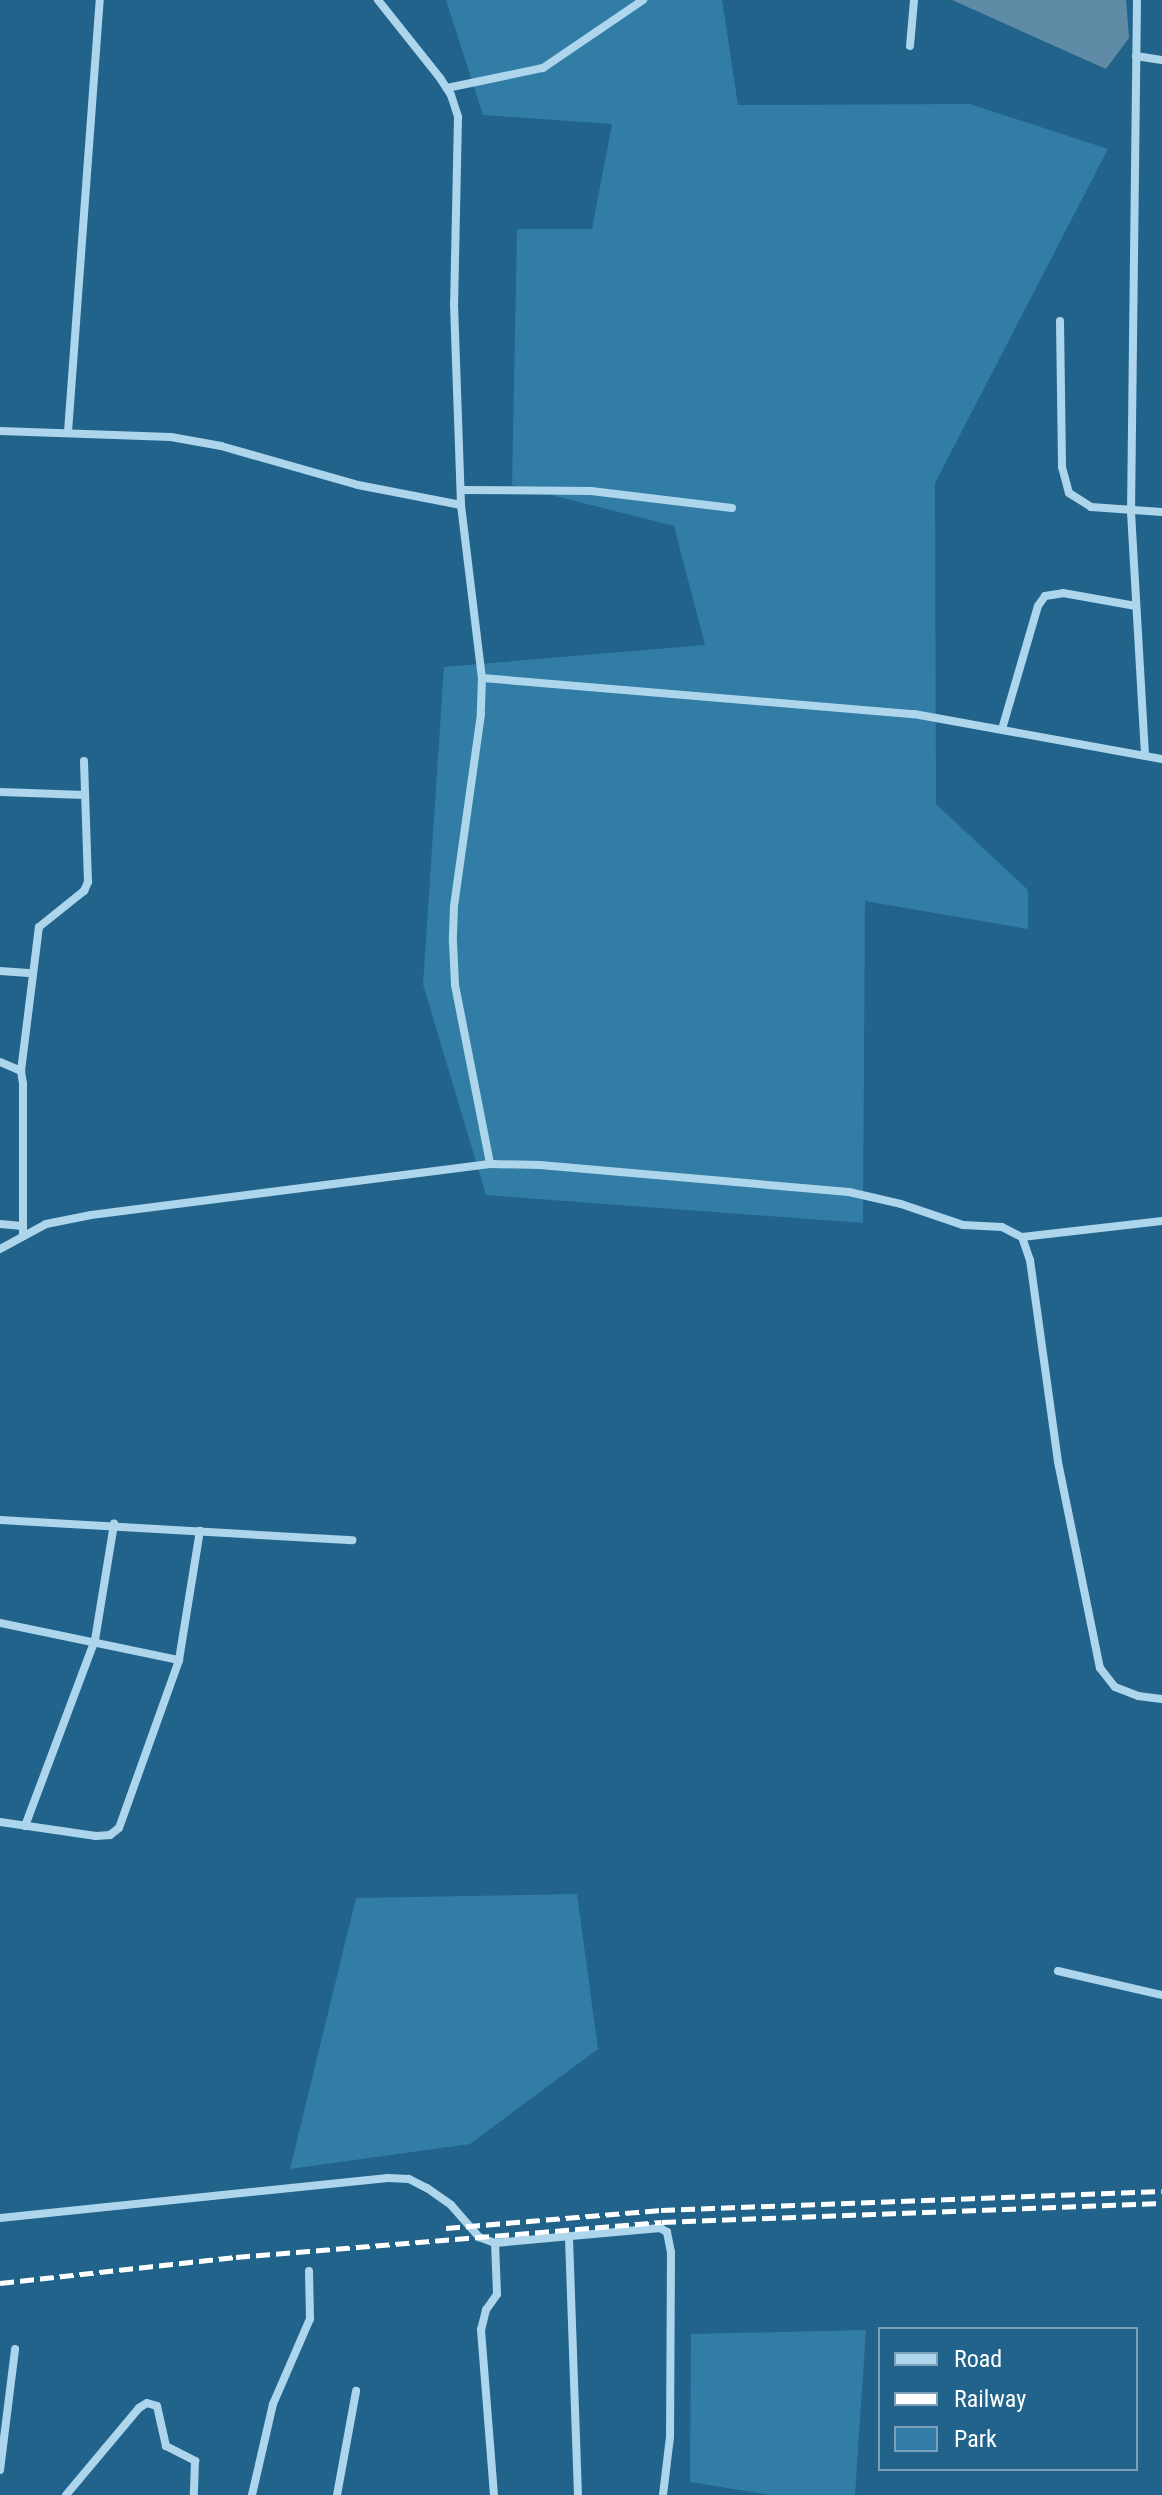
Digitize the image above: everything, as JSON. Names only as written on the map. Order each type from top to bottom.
[{"type":"street","points":[[68,432],[100,0]]},
{"type":"street","points":[[378,0],[447,88],[458,117],[454,304],[461,505],[482,678],[481,714],[454,906],[453,942],[455,985],[490,1164]]},
{"type":"street","points":[[447,88],[543,68],[643,0]]},
{"type":"street","points":[[910,46],[914,0]]},
{"type":"street","points":[[1137,0],[1131,512],[1145,756]]},
{"type":"street","points":[[1136,56],[1162,60]]},
{"type":"street","points":[[1060,321],[1064,482],[1069,493],[1091,507],[1162,512]]},
{"type":"street","points":[[0,431],[171,437],[221,446],[358,485],[461,505]]},
{"type":"street","points":[[461,490],[591,491],[732,508]]},
{"type":"street","points":[[1002,729],[1038,606],[1045,596],[1063,593],[1136,606]]},
{"type":"street","points":[[482,678],[914,714],[1162,759]]},
{"type":"street","points":[[23,1231],[21,1071],[32,973],[39,927],[84,891],[88,882],[84,761]]},
{"type":"street","points":[[0,792],[85,795]]},
{"type":"street","points":[[0,971],[32,973]]},
{"type":"street","points":[[0,1062],[21,1071]]},
{"type":"street","points":[[0,1249],[23,1231],[91,1215],[490,1164],[556,1166],[849,1192],[901,1204],[963,1225],[1002,1227],[1022,1237],[1162,1221]]},
{"type":"street","points":[[0,1224],[23,1231]]},
{"type":"street","points":[[1022,1237],[1030,1260],[1058,1462],[1100,1668],[1115,1687],[1138,1696],[1162,1699]]},
{"type":"street","points":[[0,1520],[114,1524],[352,1540]]},
{"type":"street","points":[[25,1826],[95,1640],[114,1524]]},
{"type":"street","points":[[0,1822],[96,1836],[110,1835],[119,1828],[179,1660],[200,1531]]},
{"type":"street","points":[[0,1623],[95,1640],[179,1660]]},
{"type":"street","points":[[1058,1971],[1162,1995]]},
{"type":"street","points":[[0,2218],[388,2178],[409,2179],[451,2205],[479,2237],[495,2243],[660,2228],[667,2232],[671,2252],[670,2437],[663,2495]]},
{"type":"street","points":[[569,2238],[578,2495]]},
{"type":"street","points":[[494,2495],[481,2330],[486,2310],[497,2294],[495,2243]]},
{"type":"street","points":[[252,2495],[273,2404],[310,2319],[309,2271]]},
{"type":"street","points":[[0,2470],[15,2349]]},
{"type":"street","points":[[337,2495],[356,2391]]},
{"type":"street","points":[[66,2495],[139,2408],[147,2403],[157,2406],[166,2446],[195,2461],[194,2495]]},
{"type":"green space","points":[[446,0],[722,0],[738,105],[970,104],[1108,149],[935,483],[936,804],[1028,890],[1028,929],[865,901],[863,1223],[486,1195],[423,984],[444,667],[705,645],[674,526],[512,485],[517,229],[592,229],[612,124],[483,115]]},
{"type":"green space","points":[[577,1894],[598,2049],[470,2144],[290,2169],[356,1898]]},
{"type":"green space","points":[[866,2330],[855,2495],[770,2495],[690,2482],[691,2334]]},
{"type":"shaded area","points":[[952,0],[1126,0],[1129,38],[1106,69]]},
{"type":"railway","points":[[446,2228],[661,2210],[1162,2191]]},
{"type":"railway","points":[[0,2283],[236,2257],[662,2222],[1162,2203]]}]
